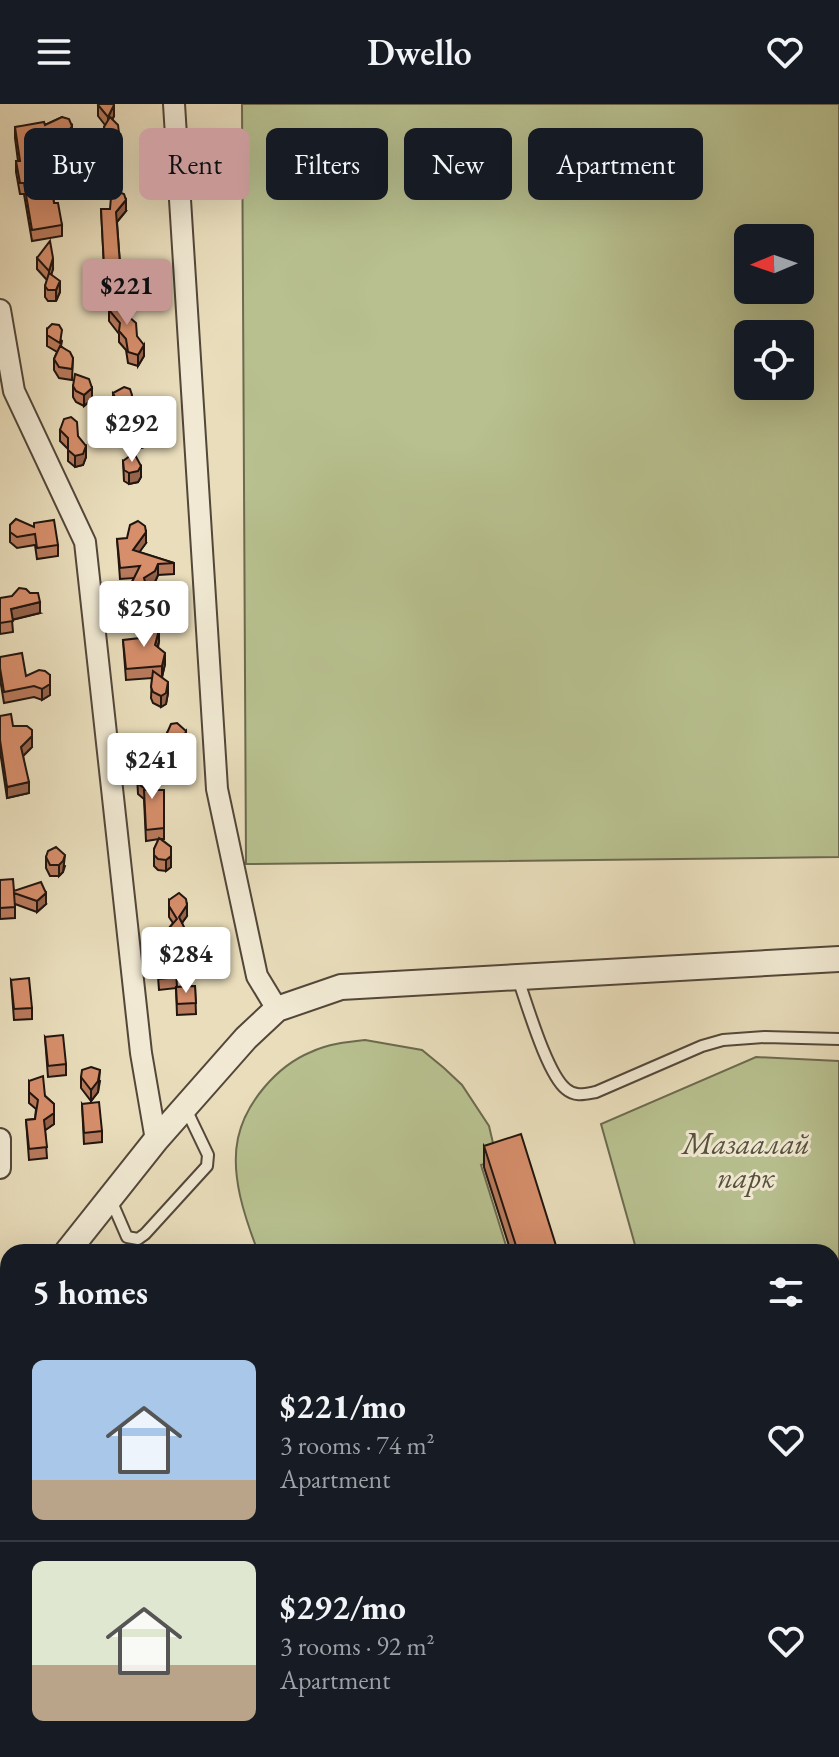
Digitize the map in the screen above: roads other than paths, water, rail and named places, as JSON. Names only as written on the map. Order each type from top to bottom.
[{"type":"street","points":[[174,104],[217,789],[257,976],[277,1009]]},
{"type":"street","points":[[0,310],[14,391],[85,542],[141,1053],[156,1140]]},
{"type":"street","points":[[73,1244],[185,1106],[246,1038],[277,1009],[341,987],[839,959]]},
{"type":"street","points":[[0,1139],[0,1168]]},
{"type":"lane","points":[[517,977],[555,1075],[566,1090],[578,1095],[596,1092],[702,1046],[723,1040],[765,1037],[839,1039]]},
{"type":"lane","points":[[110,1198],[127,1237],[138,1239],[207,1166],[208,1155],[185,1106]]},
{"type":"park label","name":"Мазаалай парк","points":[[746,1160]]}]
